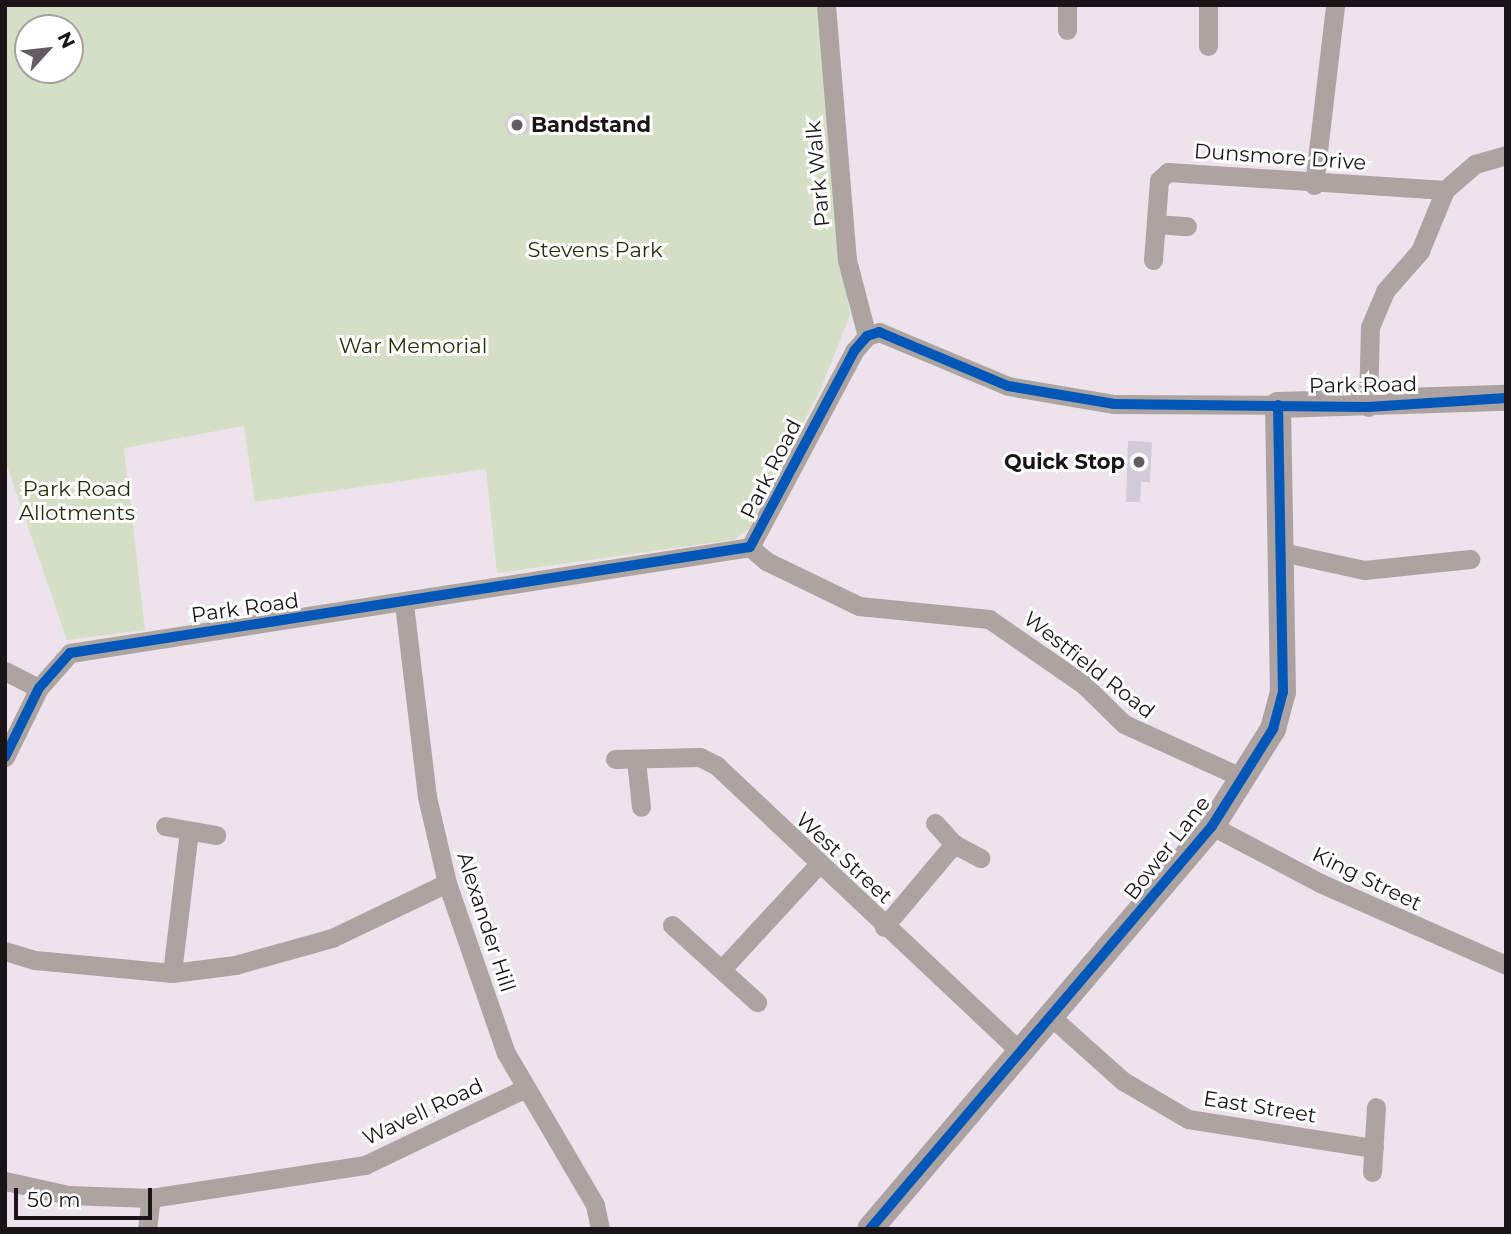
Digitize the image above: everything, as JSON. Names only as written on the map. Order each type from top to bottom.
[{"type":"street","name":"Park Walk","points":[[826,5],[847,260],[867,336]]},
{"type":"street","points":[[1067,5],[1067,30]]},
{"type":"street","points":[[1208,5],[1208,46]]},
{"type":"street","points":[[1314,185],[1335,5]]},
{"type":"street","points":[[1368,407],[1370,327],[1378,304],[1420,251],[1445,190],[1475,164],[1506,155]]},
{"type":"street","name":"Dunsmore Drive","points":[[1153,260],[1159,180],[1168,172],[1314,185],[1445,190]]},
{"type":"street","points":[[1156,223],[1186,226]]},
{"type":"street","name":"Park Road","points":[[5,757],[39,688],[71,653],[404,604],[750,547],[867,336],[879,332],[1008,386],[1114,404],[1368,407],[1506,398]]},
{"type":"street","name":"Bower Lane","points":[[870,1229],[1048,1014],[1212,826],[1273,729],[1283,692],[1278,405]]},
{"type":"street","name":"Westfield Road","points":[[750,547],[777,567],[859,606],[989,619],[1083,684],[1124,724],[1243,778]]},
{"type":"street","points":[[1282,552],[1364,570],[1470,559]]},
{"type":"street","name":"Alexander Hill","points":[[404,604],[427,797],[447,883],[506,1053],[595,1205],[600,1229]]},
{"type":"street","points":[[5,671],[39,688]]},
{"type":"street","name":"West Street","points":[[615,759],[700,757],[716,765],[817,866],[1019,1051]]},
{"type":"street","points":[[636,760],[641,807]]},
{"type":"street","points":[[934,823],[954,844],[981,858]]},
{"type":"street","points":[[165,826],[216,835]]},
{"type":"street","name":"King Street","points":[[1212,826],[1320,883],[1506,965]]},
{"type":"street","points":[[173,972],[189,831]]},
{"type":"street","points":[[884,927],[954,844]]},
{"type":"street","points":[[722,969],[817,866]]},
{"type":"street","points":[[5,951],[35,960],[173,972],[281,956],[447,883]]},
{"type":"street","points":[[672,925],[757,1002]]},
{"type":"street","name":"East Street","points":[[1048,1014],[1123,1081],[1188,1119],[1374,1147]]},
{"type":"street","name":"Wavell Road","points":[[5,1181],[68,1195],[151,1198],[365,1165],[526,1088]]},
{"type":"street","points":[[1372,1172],[1376,1107]]},
{"type":"street","points":[[148,1229],[151,1198]]},
{"type":"green space","name":"Stevens Park","points":[[5,5],[820,5],[840,255],[850,315],[821,388],[749,529],[733,540],[497,573],[486,469],[255,502],[244,426],[124,448],[145,630],[67,640],[5,460]]},
{"type":"building","name":"Bandstand","points":[[510,113],[523,113],[531,126],[527,134],[509,135],[504,124]]},
{"type":"building","name":"Quick Stop","points":[[1128,441],[1152,442],[1150,482],[1141,482],[1140,502],[1126,502]]},
{"type":"cycle path","points":[[5,757],[39,688],[70,653],[750,547],[854,351],[867,336],[879,332],[1008,386],[1114,404],[1368,407],[1506,398]]},
{"type":"cycle path","points":[[870,1229],[1212,826],[1273,729],[1283,692],[1278,405]]},
{"type":"place","name":"Bandstand","points":[[517,125]]},
{"type":"place","name":"Quick Stop","points":[[1139,462]]},
{"type":"park label","name":"War Memorial","points":[[413,346]]},
{"type":"park label","name":"Park Road Allotments","points":[[77,501]]}]
